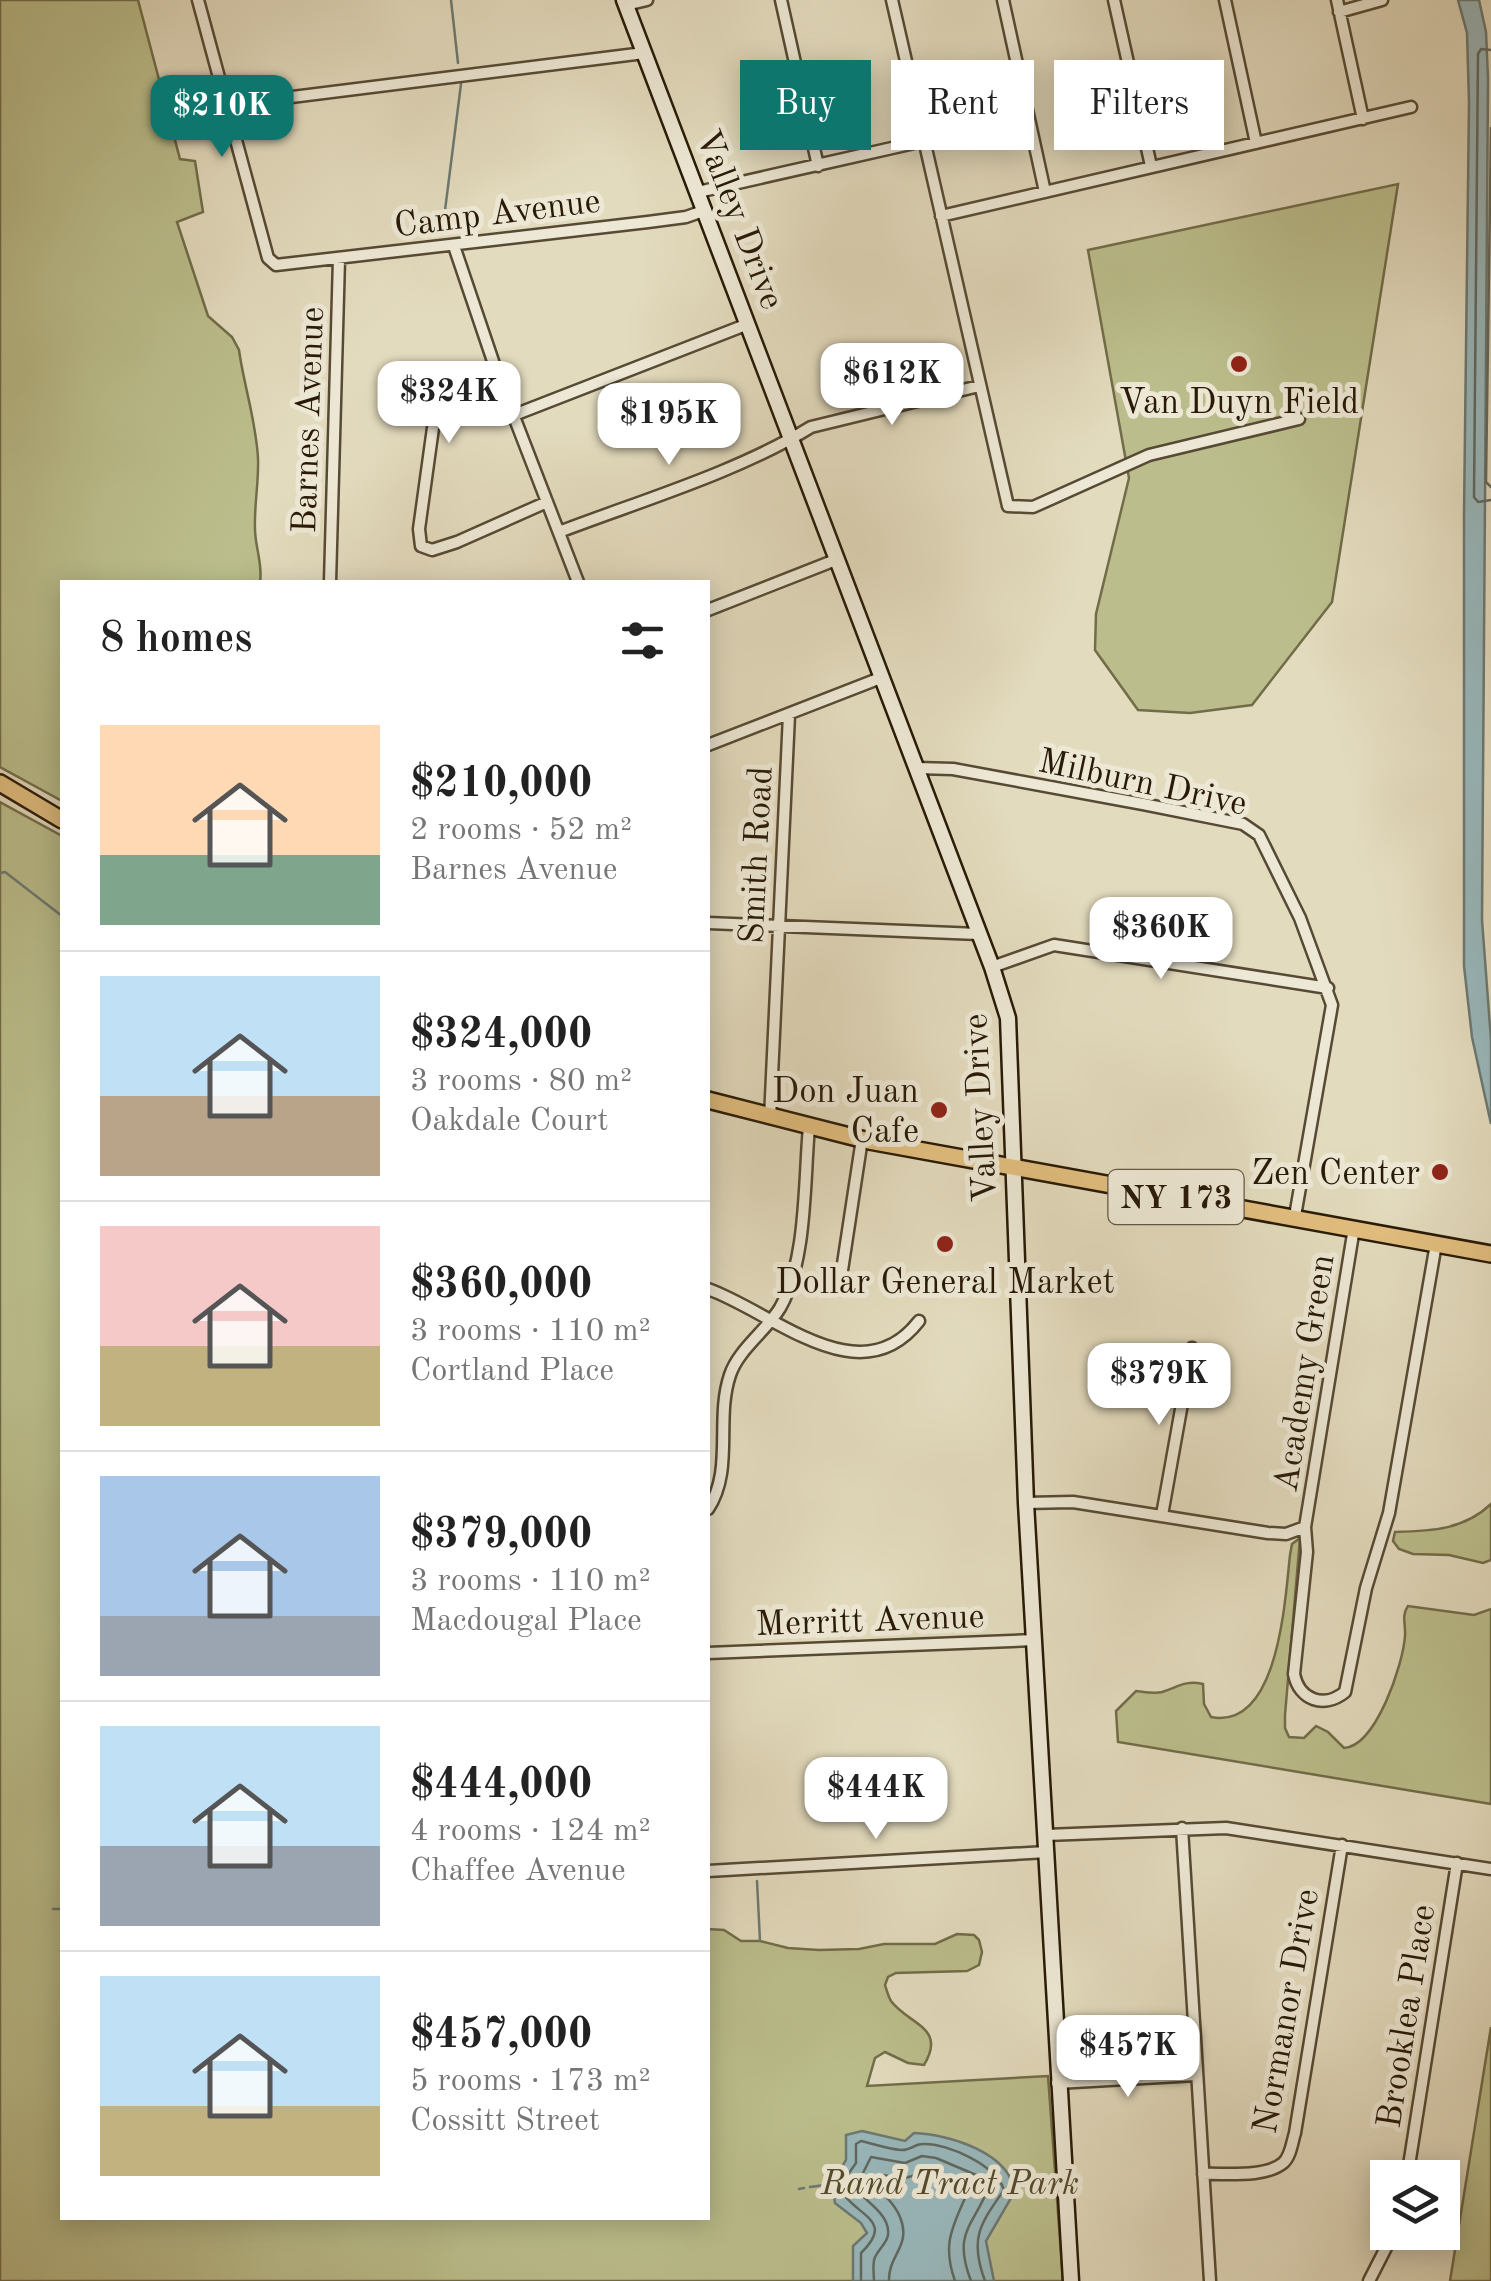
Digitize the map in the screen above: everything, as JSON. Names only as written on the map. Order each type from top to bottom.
[{"type":"main road","name":"Valley Drive","points":[[625,2],[883,677],[1008,1018],[1026,1502],[1071,2281]]},
{"type":"main road","points":[[0,783],[60,819]]},
{"type":"main road","name":"NY 173","points":[[710,1101],[862,1139],[1491,1254]]},
{"type":"street","name":"Barnes Avenue","points":[[198,0],[268,258],[276,264],[293,264]]},
{"type":"street","points":[[625,2],[647,0]]},
{"type":"street","points":[[781,0],[818,166]]},
{"type":"street","points":[[892,0],[906,60]]},
{"type":"street","points":[[1002,0],[1045,192]]},
{"type":"street","points":[[1114,0],[1151,166]]},
{"type":"street","points":[[1224,0],[1256,144]]},
{"type":"street","points":[[1363,119],[1338,6],[1382,0]]},
{"type":"street","points":[[228,105],[644,53]]},
{"type":"street","points":[[941,216],[1411,106]]},
{"type":"street","points":[[698,192],[891,149]]},
{"type":"street","points":[[926,150],[1006,503],[1011,508],[1032,507],[1149,456],[1299,419]]},
{"type":"street","name":"Camp Avenue","points":[[293,264],[686,217],[706,210]]},
{"type":"street","points":[[454,246],[496,370],[577,580]]},
{"type":"street","name":"Barnes Avenue","points":[[330,580],[339,259]]},
{"type":"street","points":[[514,415],[748,324]]},
{"type":"street","points":[[496,370],[443,390],[438,399],[420,514],[421,546],[432,550],[456,542],[547,502]]},
{"type":"street","points":[[559,532],[792,439],[812,427],[979,386]]},
{"type":"street","points":[[710,609],[838,559]]},
{"type":"street","points":[[710,745],[883,677]]},
{"type":"street","name":"Smith Road","points":[[770,1118],[788,715]]},
{"type":"street","name":"Milburn Drive","points":[[917,768],[953,769],[1243,824],[1258,835],[1300,918],[1332,1005],[1295,1216]]},
{"type":"street","points":[[710,923],[978,934]]},
{"type":"street","points":[[992,967],[1054,944],[1328,988]]},
{"type":"street","points":[[710,1506],[718,1492],[730,1374],[772,1319],[790,1282],[797,1253],[808,1128]]},
{"type":"street","points":[[839,1290],[862,1139]]},
{"type":"street","name":"Academy Green","points":[[1354,1228],[1305,1526],[1307,1552],[1294,1674],[1304,1695],[1316,1701],[1326,1702],[1345,1692],[1366,1588],[1389,1513],[1436,1244]]},
{"type":"street","points":[[710,1289],[817,1344],[849,1353],[887,1349],[919,1322]]},
{"type":"street","points":[[1162,1515],[1192,1348]]},
{"type":"street","points":[[1026,1502],[1073,1502],[1268,1534],[1286,1534],[1305,1526]]},
{"type":"street","name":"Merritt Avenue","points":[[710,1652],[1035,1640]]},
{"type":"street","points":[[1046,1835],[1182,1828],[1265,1832],[1491,1869]]},
{"type":"street","points":[[1182,1828],[1210,2281]]},
{"type":"street","name":"Normanor Drive","points":[[1202,2174],[1272,2168],[1288,2156],[1342,1845]]},
{"type":"street","points":[[710,1871],[1046,1852]]},
{"type":"street","name":"Brooklea Place","points":[[1410,2160],[1457,1863]]},
{"type":"street","points":[[1058,2082],[1196,2076]]},
{"type":"street","points":[[1368,2281],[1384,2250]]},
{"type":"green space","points":[[0,0],[138,0],[180,159],[195,161],[203,212],[177,222],[208,316],[232,337],[239,350],[258,458],[255,529],[260,580],[60,580],[60,800],[0,767]]},
{"type":"green space","name":"Van Duyn Field","points":[[1398,184],[1332,602],[1252,705],[1190,713],[1138,710],[1095,650],[1096,614],[1129,478],[1088,250]]},
{"type":"green space","name":"Rand Tract Park","points":[[0,802],[60,835],[60,2220],[710,2220],[710,1929],[724,1930],[741,1941],[819,1950],[935,1944],[957,1934],[974,1935],[982,1952],[979,1965],[967,1971],[896,1973],[888,1977],[885,1985],[891,2001],[928,2034],[930,2052],[924,2065],[908,2063],[885,2052],[875,2058],[867,2086],[1048,2076],[1063,2281],[0,2281]]},
{"type":"green space","points":[[1491,1504],[1491,1560],[1483,1563],[1449,1555],[1413,1554],[1399,1549],[1393,1541],[1395,1532],[1458,1524]]},
{"type":"green space","points":[[1300,1538],[1285,1715],[1289,1737],[1304,1738],[1316,1726],[1344,1748],[1367,1734],[1393,1684],[1403,1649],[1408,1606],[1474,1615],[1491,1609],[1491,1804],[1118,1742],[1116,1711],[1136,1691],[1159,1693],[1186,1683],[1203,1684],[1204,1704],[1211,1717],[1234,1716],[1251,1703],[1265,1683],[1274,1657],[1292,1544]]},
{"type":"green space","points":[[1491,2027],[1491,2281],[1450,2281],[1455,2250],[1460,2250],[1460,2219]]},
{"type":"water","points":[[1458,0],[1479,0],[1486,32],[1488,78],[1482,920],[1491,1040],[1491,1124],[1472,1037],[1464,966],[1469,102],[1467,33]]},
{"type":"water","points":[[862,2131],[905,2141],[914,2133],[944,2137],[976,2148],[1002,2167],[1011,2179],[1014,2193],[986,2241],[994,2281],[853,2281],[853,2246],[867,2233],[861,2223],[835,2203],[832,2184],[846,2160],[846,2135]]},
{"type":"waterway","points":[[451,0],[458,63]]},
{"type":"waterway","points":[[442,234],[461,84]]},
{"type":"waterway","points":[[0,873],[5,872],[60,914]]},
{"type":"waterway","points":[[757,1881],[760,1941]]},
{"type":"waterway","points":[[53,1909],[60,1909]]},
{"type":"waterway","points":[[810,2187],[832,2184]]},
{"type":"waterway","points":[[799,2189],[804,2188]]},
{"type":"place","name":"Van Duyn Field","points":[[1239,364]]},
{"type":"place","name":"Don Juan Cafe","points":[[939,1110]]},
{"type":"place","name":"Zen Center","points":[[1440,1172]]},
{"type":"place","name":"Dollar General Market","points":[[945,1244]]}]
